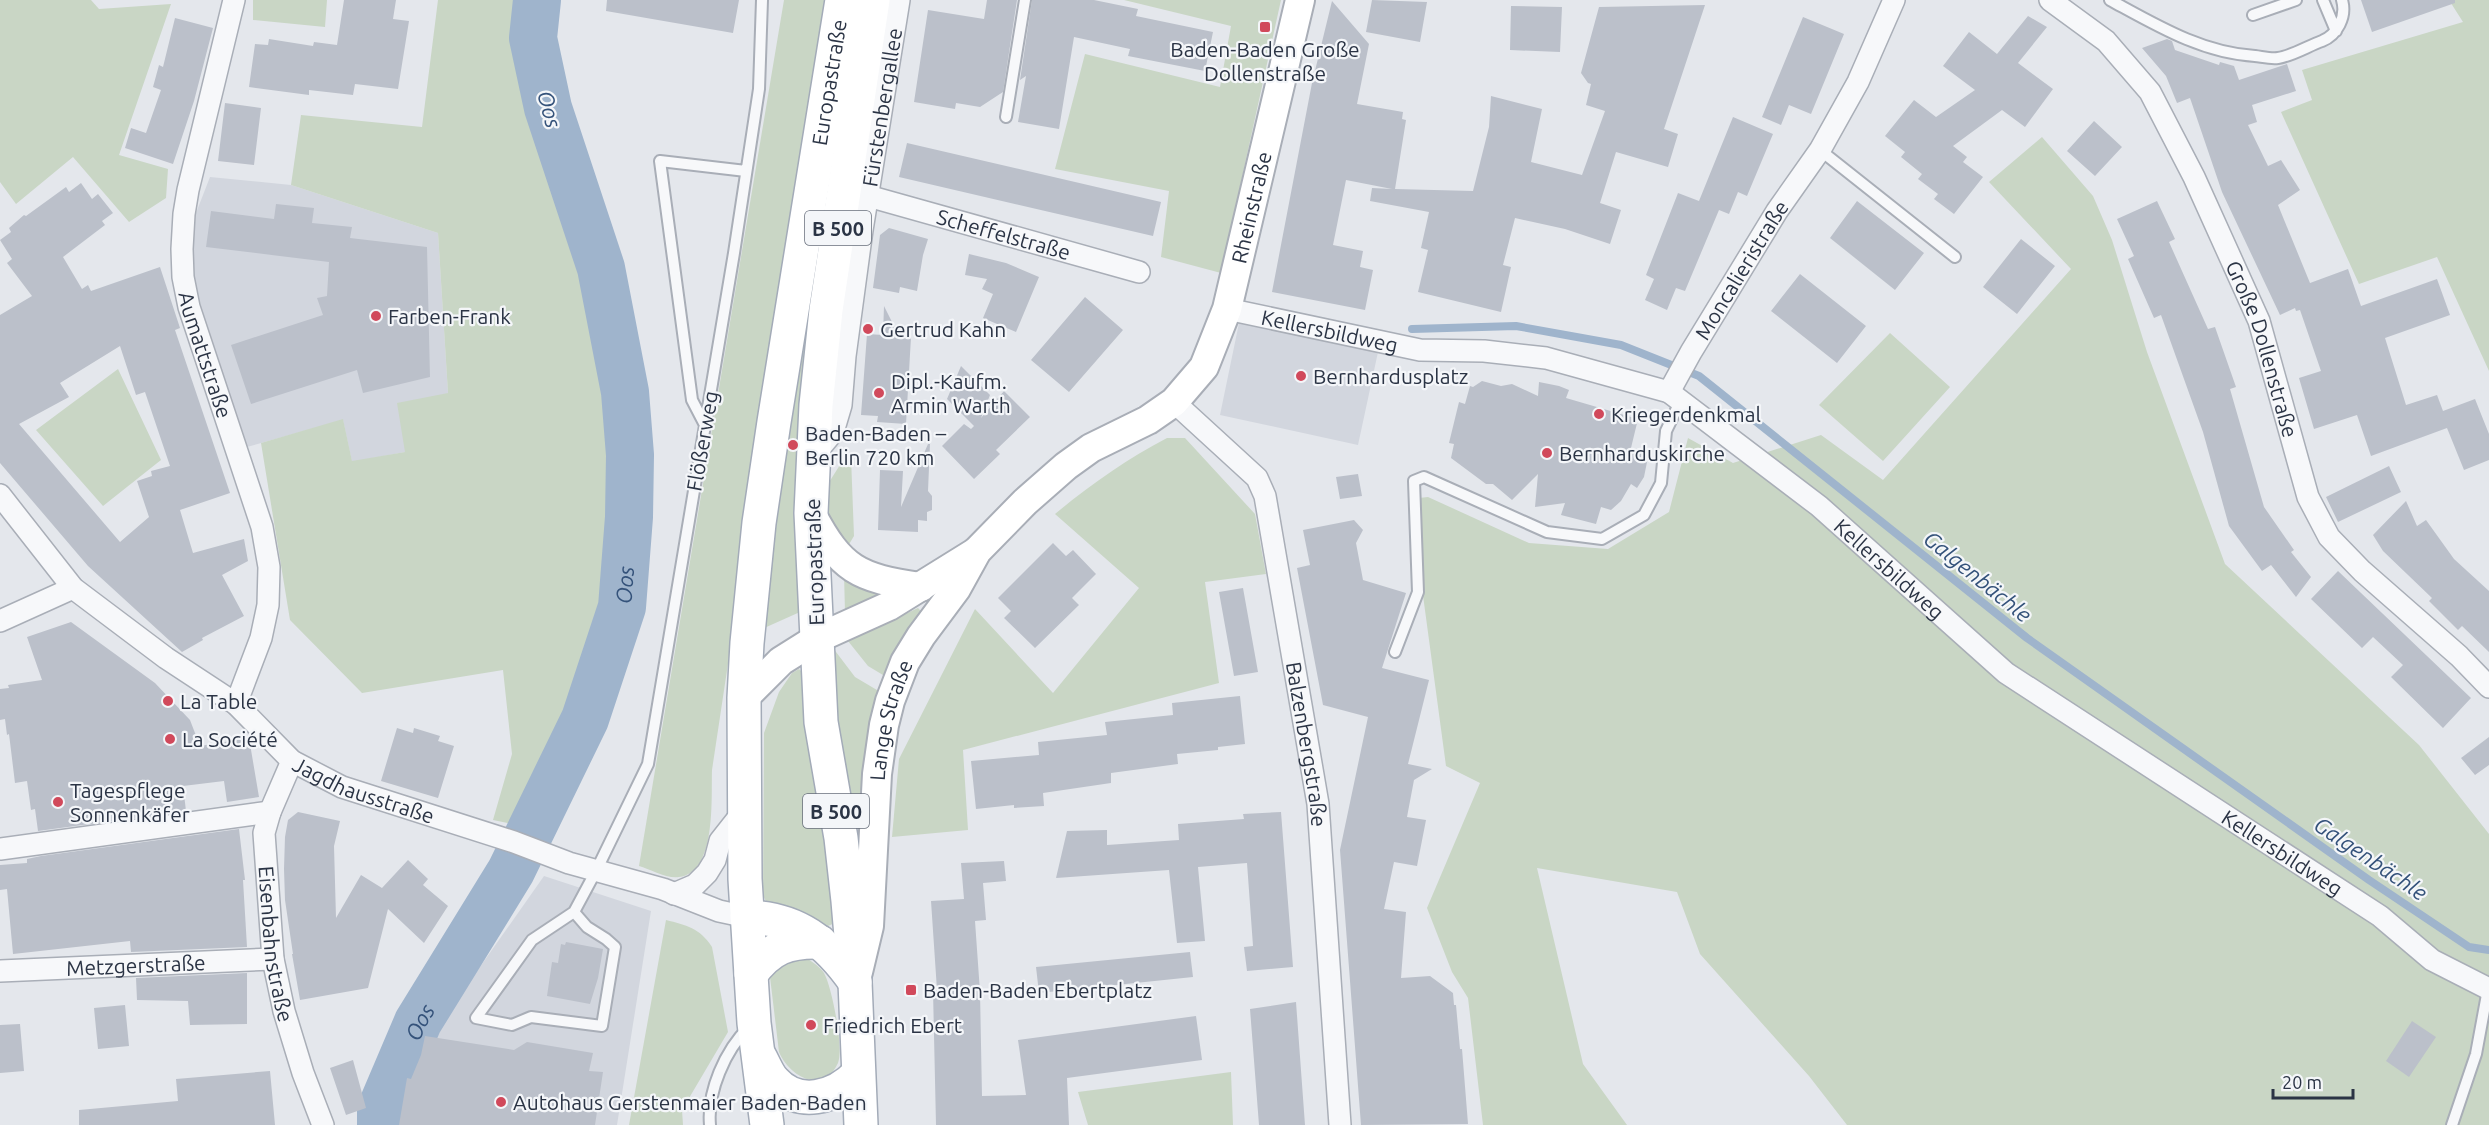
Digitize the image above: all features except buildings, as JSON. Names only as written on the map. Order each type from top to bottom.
[{"type":"main road","name":"Europastraße","points":[[744,698],[759,523],[842,0]]},
{"type":"main road","name":"Europastraße","points":[[855,982],[841,838],[821,722],[811,513],[816,405],[826,310],[873,0]]},
{"type":"main road","name":"B 500","points":[[744,698],[747,917],[756,1038],[767,1125]]},
{"type":"main road","points":[[747,917],[777,919],[797,927],[820,942],[855,982]]},
{"type":"main road","points":[[751,974],[760,962],[784,946],[800,941],[820,942]]},
{"type":"main road","name":"Lange Straße","points":[[855,982],[861,1125]]},
{"type":"main road","points":[[756,1038],[773,1080],[788,1093],[801,1097],[822,1096],[840,1089],[858,1074]]},
{"type":"street","name":"Aumattstraße","points":[[234,0],[188,190],[182,249],[183,276],[189,308],[262,527],[269,567],[268,605],[261,638],[236,704]]},
{"type":"street","name":"Fürstenbergallee","points":[[813,457],[833,432],[841,405],[845,356],[899,0]]},
{"type":"street","name":"Rheinstraße","points":[[1174,402],[1204,367],[1227,309],[1300,0]]},
{"type":"street","name":"Moncalieristraße","points":[[1676,390],[1687,359],[1777,211],[1820,150],[1858,82],[1894,0]]},
{"type":"street","name":"Große Dollenstraße","points":[[2050,0],[2106,41],[2150,92],[2259,321],[2308,497],[2330,537],[2362,571],[2459,656],[2489,687]]},
{"type":"street","name":"Scheffelstraße","points":[[868,196],[1139,272]]},
{"type":"street","name":"Kellersbildweg","points":[[1227,309],[1420,350],[1484,351],[1546,358],[1676,390],[1819,506],[2006,673],[2380,916],[2432,960],[2489,989]]},
{"type":"street","name":"Lange Straße","points":[[744,698],[782,661],[816,639],[872,614],[921,587],[977,551],[1025,502],[1066,466],[1091,448],[1148,420],[1174,402]]},
{"type":"street","name":"Balzenbergstraße","points":[[1174,402],[1257,478],[1264,496],[1318,804],[1340,1125]]},
{"type":"street","name":"Jagdhausstraße","points":[[0,495],[73,588],[166,658],[236,704],[292,761],[342,787],[514,842],[569,863],[674,894],[719,911],[747,917]]},
{"type":"street","points":[[811,513],[826,542],[845,563],[859,572],[882,581],[921,587]]},
{"type":"street","name":"Lange Straße","points":[[855,982],[869,926],[877,774],[890,700],[905,662],[956,589],[977,551]]},
{"type":"street","points":[[0,621],[73,588]]},
{"type":"street","name":"Eisenbahnstraße","points":[[292,761],[270,812],[264,833],[273,959],[284,1011],[303,1073],[323,1125]]},
{"type":"street","points":[[674,894],[695,885],[707,873],[715,860],[720,841],[746,807]]},
{"type":"street","points":[[0,849],[270,812]]},
{"type":"street","name":"Metzgerstraße","points":[[0,971],[273,959]]},
{"type":"lane","name":"Flößerweg","points":[[574,912],[648,764],[759,89],[762,0]]},
{"type":"lane","points":[[1005,117],[1025,0]]},
{"type":"lane","points":[[2110,0],[2174,35],[2207,47],[2247,56],[2279,58],[2326,40],[2336,32],[2341,23],[2342,0]]},
{"type":"lane","points":[[2253,15],[2296,0]]},
{"type":"lane","points":[[2324,0],[2336,32]]},
{"type":"lane","points":[[1820,150],[1954,257]]},
{"type":"lane","points":[[705,424],[692,400],[660,161],[746,171]]},
{"type":"lane","points":[[1395,652],[1418,592],[1414,481],[1424,477],[1547,532],[1602,539],[1644,515],[1661,483],[1666,431],[1676,390]]},
{"type":"lane","points":[[574,912],[587,927],[615,947],[602,1026],[531,1017],[512,1025],[476,1018],[532,940],[574,912]]},
{"type":"lane","points":[[2452,1125],[2476,1054],[2489,989]]},
{"type":"lane","points":[[710,1125],[711,1093],[736,1039],[756,1038]]},
{"type":"shaded area","points":[[210,177],[291,185],[438,233],[448,393],[405,452],[352,462],[343,420],[236,450],[182,249]]},
{"type":"shaded area","name":"Bernhardusplatz","points":[[1239,323],[1378,352],[1358,445],[1220,415]]},
{"type":"shaded area","points":[[544,876],[651,911],[617,1125],[394,1125],[406,1072]]},
{"type":"green space","points":[[0,0],[91,0],[99,9],[171,4],[119,155],[168,169],[166,198],[129,222],[73,157],[16,204],[0,182]]},
{"type":"green space","points":[[253,0],[327,0],[325,27],[253,20]]},
{"type":"green space","points":[[438,0],[529,0],[521,50],[545,170],[587,289],[617,454],[612,579],[583,686],[526,827],[493,820],[512,754],[503,670],[362,693],[290,620],[261,443],[343,419],[352,461],[405,452],[397,403],[448,393],[438,233],[291,185],[301,115],[422,127]]},
{"type":"green space","points":[[784,0],[828,0],[712,770],[709,832],[706,849],[700,862],[691,872],[674,877],[639,866]]},
{"type":"green space","points":[[1124,0],[1281,0],[1221,273],[1161,257],[1169,191],[1055,169],[1085,54],[1220,87],[1231,26]]},
{"type":"green space","points":[[2449,0],[2489,0],[2489,371],[2437,257],[2359,284],[2281,112],[2312,100],[2302,70],[2463,22]]},
{"type":"green space","points":[[2042,137],[2093,196],[2112,240],[2147,352],[2225,564],[2419,745],[2489,834],[2489,1125],[1847,1125],[1809,1076],[1700,954],[1677,892],[1537,868],[1583,1064],[1627,1125],[1483,1125],[1468,998],[1452,972],[1427,908],[1480,783],[1446,766],[1410,499],[1428,497],[1529,543],[1608,549],[1669,512],[1688,438],[1733,463],[1821,435],[1883,480],[2071,269],[1989,182]]},
{"type":"green space","points":[[820,212],[800,612],[762,629],[772,526]]},
{"type":"green space","points":[[1890,333],[1950,387],[1883,461],[1819,405]]},
{"type":"green space","points":[[118,369],[161,460],[103,506],[36,430]]},
{"type":"green space","points":[[1167,438],[1185,438],[1255,514],[1266,574],[1205,582],[1219,683],[963,750],[968,830],[892,837],[899,759],[975,609],[1053,693],[1139,588],[1055,514],[1109,473]]},
{"type":"green space","points":[[845,457],[851,457],[854,536],[845,551],[827,524],[826,487]]},
{"type":"green space","points":[[844,574],[877,592],[877,596],[845,612]]},
{"type":"green space","points":[[918,608],[923,613],[888,678],[868,666],[848,641]]},
{"type":"green space","points":[[833,648],[855,677],[882,693],[863,821],[860,825],[852,822],[836,710]]},
{"type":"green space","points":[[799,669],[803,673],[826,837],[835,923],[828,926],[772,909],[763,895],[764,733],[779,692],[792,673]]},
{"type":"green space","points":[[666,920],[697,931],[712,947],[728,1032],[682,1110],[683,1125],[629,1125]]},
{"type":"green space","points":[[806,958],[824,973],[827,980],[836,1018],[839,1045],[838,1063],[832,1073],[824,1079],[815,1080],[798,1075],[784,1061],[779,1052],[770,977],[771,970],[776,963]]},
{"type":"green space","points":[[1231,1072],[1233,1125],[1088,1125],[1078,1092]]},
{"type":"waterway","name":"Oos","points":[[381,1125],[381,1109],[418,1022],[511,871],[585,719],[622,607],[629,517],[630,455],[625,392],[601,268],[548,108],[533,38],[537,0]]},
{"type":"waterway","name":"Galgenbächle","points":[[1412,329],[1516,326],[1621,345],[1699,376],[2027,638],[2369,880],[2469,947],[2489,950]]},
{"type":"place","name":"Baden-Baden Große Dollenstraße","points":[[1265,27]]},
{"type":"place","name":"Farben-Frank","points":[[376,316]]},
{"type":"place","name":"Gertrud Kahn","points":[[868,329]]},
{"type":"place","name":"Bernhardusplatz","points":[[1301,376]]},
{"type":"place","name":"Dipl.-Kaufm. Armin Warth","points":[[879,393]]},
{"type":"place","name":"Kriegerdenkmal","points":[[1599,414]]},
{"type":"place","name":"Baden-Baden – Berlin 720 km","points":[[793,445]]},
{"type":"place","name":"Bernharduskirche","points":[[1547,453]]},
{"type":"place","name":"La Table","points":[[168,701]]},
{"type":"place","name":"La Société","points":[[170,739]]},
{"type":"place","name":"Tagespflege Sonnenkäfer","points":[[58,802]]},
{"type":"place","name":"Baden-Baden Ebertplatz","points":[[911,990]]},
{"type":"place","name":"Friedrich Ebert","points":[[811,1025]]},
{"type":"place","name":"Autohaus Gerstenmaier Baden-Baden","points":[[501,1102]]}]
